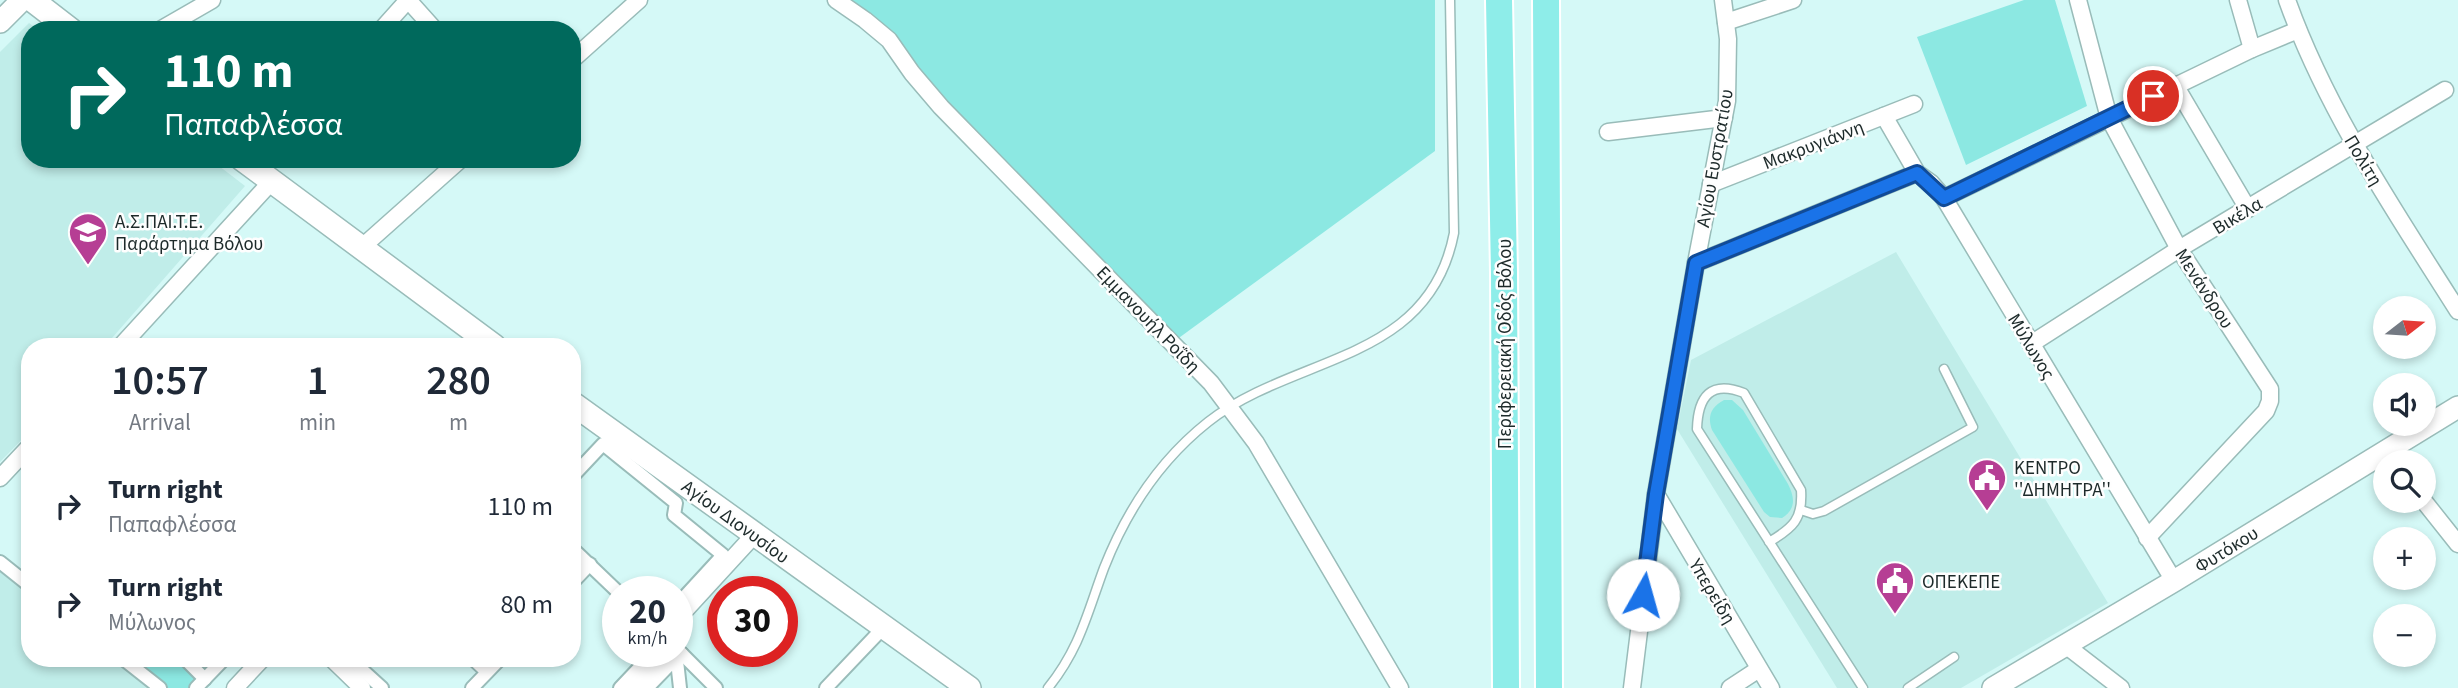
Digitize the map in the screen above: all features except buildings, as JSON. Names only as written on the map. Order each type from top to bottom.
[{"type":"main road","points":[[32,0],[59,21]]},
{"type":"main road","name":"Περιφερειακή Οδός Βόλου","points":[[1499,0],[1504,273],[1506,688]]},
{"type":"main road","points":[[1546,0],[1549,688]]},
{"type":"main road","points":[[259,168],[361,248],[483,338]]},
{"type":"main road","name":"Αγίου Διονυσίου","points":[[581,409],[969,688]]},
{"type":"street","points":[[0,22],[22,0]]},
{"type":"street","points":[[176,21],[212,0]]},
{"type":"street","points":[[390,21],[408,0],[427,21]]},
{"type":"street","points":[[581,52],[639,0]]},
{"type":"street","name":"Εμμανουήλ Ροΐδη","points":[[836,0],[889,40],[917,80],[942,107],[1231,406],[1262,453],[1400,688]]},
{"type":"street","name":"Αγίου Ευστρατίου","points":[[1632,688],[1656,494],[1724,118],[1727,90],[1723,0]]},
{"type":"street","points":[[1726,22],[1793,0]]},
{"type":"street","name":"Μενάνδρου","points":[[2078,0],[2109,118],[2179,249],[2270,390],[2266,411],[2147,538]]},
{"type":"street","points":[[2238,0],[2252,49]]},
{"type":"street","name":"Πολίτη","points":[[2287,0],[2298,30],[2353,145],[2458,311]]},
{"type":"street","points":[[1944,198],[2175,85],[2298,30]]},
{"type":"street","points":[[2175,85],[2248,209]]},
{"type":"street","name":"Βικέλα","points":[[2031,344],[2179,249],[2445,90]]},
{"type":"street","name":"Μακρυγιάννη","points":[[1711,184],[1914,104]]},
{"type":"street","name":"Μύλωνος","points":[[1884,117],[1917,173],[1944,198],[2174,581]]},
{"type":"street","points":[[1608,132],[1724,118]]},
{"type":"street","points":[[127,338],[259,168]]},
{"type":"street","points":[[361,248],[451,168]]},
{"type":"street","points":[[1696,263],[1917,173]]},
{"type":"street","name":"Φυτόκου","points":[[2397,450],[2458,407]]},
{"type":"street","points":[[581,467],[603,444],[676,503],[674,515],[723,555],[693,588]]},
{"type":"street","points":[[0,478],[21,456]]},
{"type":"street","name":"Φυτόκου","points":[[1993,688],[2373,465]]},
{"type":"street","name":"Υπερείδη","points":[[1656,494],[1771,688]]},
{"type":"street","points":[[2433,513],[2458,544]]},
{"type":"street","points":[[693,602],[755,534]]},
{"type":"street","points":[[581,556],[602,576]]},
{"type":"street","points":[[0,562],[21,579]]},
{"type":"street","points":[[581,574],[590,564]]},
{"type":"street","points":[[826,688],[884,627]]},
{"type":"street","points":[[2064,644],[2121,688]]},
{"type":"street","points":[[693,665],[716,688]]},
{"type":"street","points":[[133,667],[160,688]]},
{"type":"street","points":[[190,667],[200,683],[216,667]]},
{"type":"street","points":[[234,688],[254,667]]},
{"type":"street","points":[[340,667],[362,688]]},
{"type":"street","points":[[359,667],[382,688]]},
{"type":"street","points":[[482,682],[493,667]]},
{"type":"street","points":[[620,688],[640,667]]},
{"type":"street","points":[[635,688],[655,667]]},
{"type":"street","points":[[647,688],[666,667]]},
{"type":"street","points":[[678,667],[680,688]]},
{"type":"street","points":[[1730,688],[1759,669]]},
{"type":"lane","points":[[1048,688],[1077,644],[1105,567],[1137,500],[1185,442],[1208,421],[1231,406],[1399,327],[1421,307],[1440,279],[1450,254],[1454,233],[1450,0]]},
{"type":"lane","points":[[1801,510],[1814,514],[1824,511],[1973,428],[1944,369]]},
{"type":"lane","points":[[1769,542],[1786,532],[1798,520],[1801,489],[1744,393],[1731,388],[1715,389],[1703,398],[1697,409],[1697,429],[1769,542],[1863,688]]},
{"type":"lane","points":[[1908,688],[1954,657]]},
{"type":"shaded area","points":[[843,0],[1435,0],[1435,151],[1176,340]]},
{"type":"shaded area","points":[[2024,0],[2055,0],[2087,106],[1966,165],[1917,37]]},
{"type":"shaded area","name":"Α.Σ.ΠΑΙ.Τ.Ε. Παράρτημα Βόλου","points":[[21,31],[21,168],[222,168],[245,186],[112,338],[21,338],[21,440],[0,462],[0,52]]},
{"type":"shaded area","points":[[1896,252],[2108,603],[1961,688],[1837,688],[1677,429],[1691,360]]},
{"type":"shaded area","points":[[1724,400],[1732,400],[1743,410],[1788,484],[1793,503],[1790,511],[1782,518],[1770,517],[1764,512],[1712,430],[1711,412]]},
{"type":"shaded area","points":[[0,570],[21,586],[21,667],[124,667],[151,688],[0,688]]},
{"type":"shaded area","points":[[141,667],[184,667],[198,680],[191,688],[168,688]]},
{"type":"place","name":"Α.Σ.ΠΑΙ.Τ.Ε. Παράρτημα Βόλου","points":[[88,266]]},
{"type":"place","name":"ΚΕΝΤΡΟ ''ΔΗΜΗΤΡΑ''","points":[[1987,512]]},
{"type":"place","name":"ΟΠΕΚΕΠΕ","points":[[1895,615]]},
{"type":"route","points":[[1643,595],[1656,494],[1696,263],[1917,173],[1931,183],[1944,198],[2153,96]]}]
